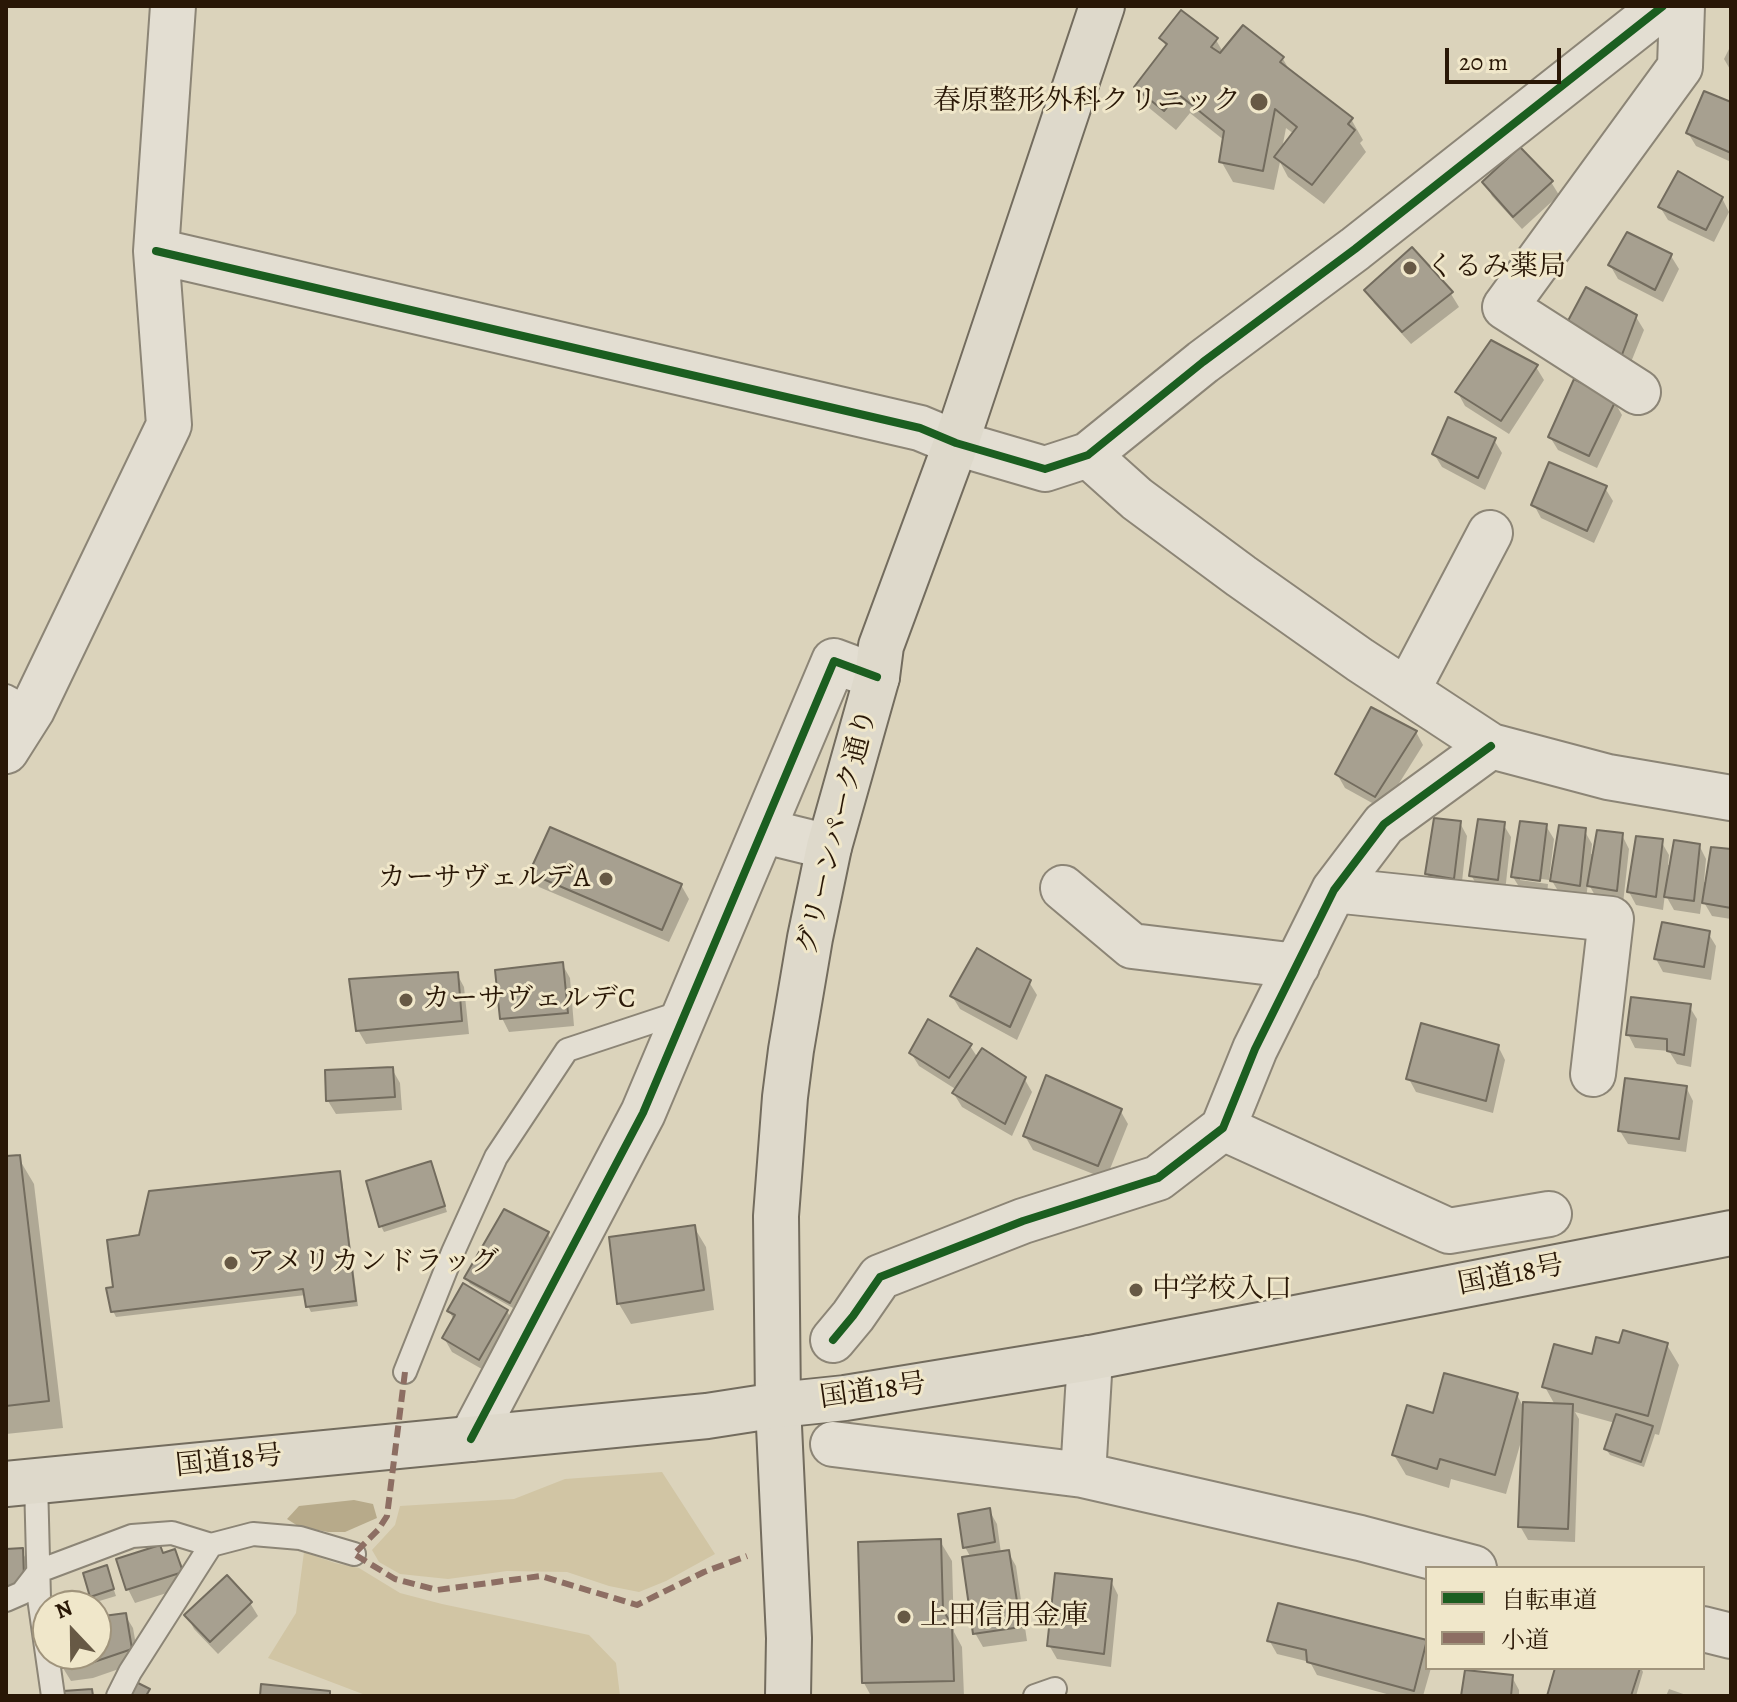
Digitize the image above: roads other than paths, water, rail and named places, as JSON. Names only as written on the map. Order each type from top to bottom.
[{"type":"main road","name":"グリーンパーク通り","points":[[788,1696],[789,1638],[778,1405],[776,1216],[785,1097],[805,966],[829,847],[877,677],[881,646],[956,443],[1102,6]]},
{"type":"main road","name":"国道18号","points":[[21,1483],[707,1416],[845,1398],[1090,1358],[1731,1233]]},
{"type":"street","points":[[6,751],[19,703],[169,425],[156,251],[173,6]]},
{"type":"street","points":[[156,251],[920,428],[956,443],[1045,469],[1088,455],[1203,362],[1355,249],[1663,6]]},
{"type":"street","points":[[1638,392],[1505,307],[1680,67],[1682,6]]},
{"type":"street","points":[[1088,455],[1137,499],[1252,585],[1491,746],[1608,777],[1731,798]]},
{"type":"street","points":[[1407,691],[1490,533]]},
{"type":"street","points":[[471,1439],[643,1113],[834,661],[877,677]]},
{"type":"street","points":[[833,1340],[880,1277],[1023,1221],[1158,1178],[1223,1128],[1255,1049],[1334,890],[1384,824],[1491,746]]},
{"type":"street","points":[[764,831],[829,847]]},
{"type":"street","points":[[1063,888],[1132,946],[1297,966]]},
{"type":"street","points":[[1334,890],[1611,919],[1593,1074]]},
{"type":"street","points":[[1223,1128],[1449,1231],[1549,1214]]},
{"type":"street","points":[[1083,1475],[1090,1358]]},
{"type":"street","points":[[833,1444],[1083,1475],[1360,1538],[1466,1566]]},
{"type":"street","points":[[1705,1630],[1731,1636]]},
{"type":"lane","points":[[405,1372],[453,1252],[496,1157],[567,1050],[687,1011]]},
{"type":"lane","points":[[21,1483],[39,1571],[39,1598],[53,1696]]},
{"type":"lane","points":[[6,1600],[22,1593],[39,1571],[132,1536],[172,1533],[211,1545],[253,1534],[300,1538],[354,1554]]},
{"type":"lane","points":[[118,1696],[211,1545]]},
{"type":"place","name":"春原整形外科クリニック","points":[[1259,102]]},
{"type":"place","name":"くるみ薬局","points":[[1410,268]]},
{"type":"place","name":"カーサヴェルデA","points":[[606,879]]},
{"type":"place","name":"カーサヴェルデC","points":[[406,1000]]},
{"type":"place","name":"アメリカンドラッグ","points":[[231,1263]]},
{"type":"place","name":"中学校入口","points":[[1136,1290]]},
{"type":"place","name":"上田信用金庫","points":[[904,1617]]}]
